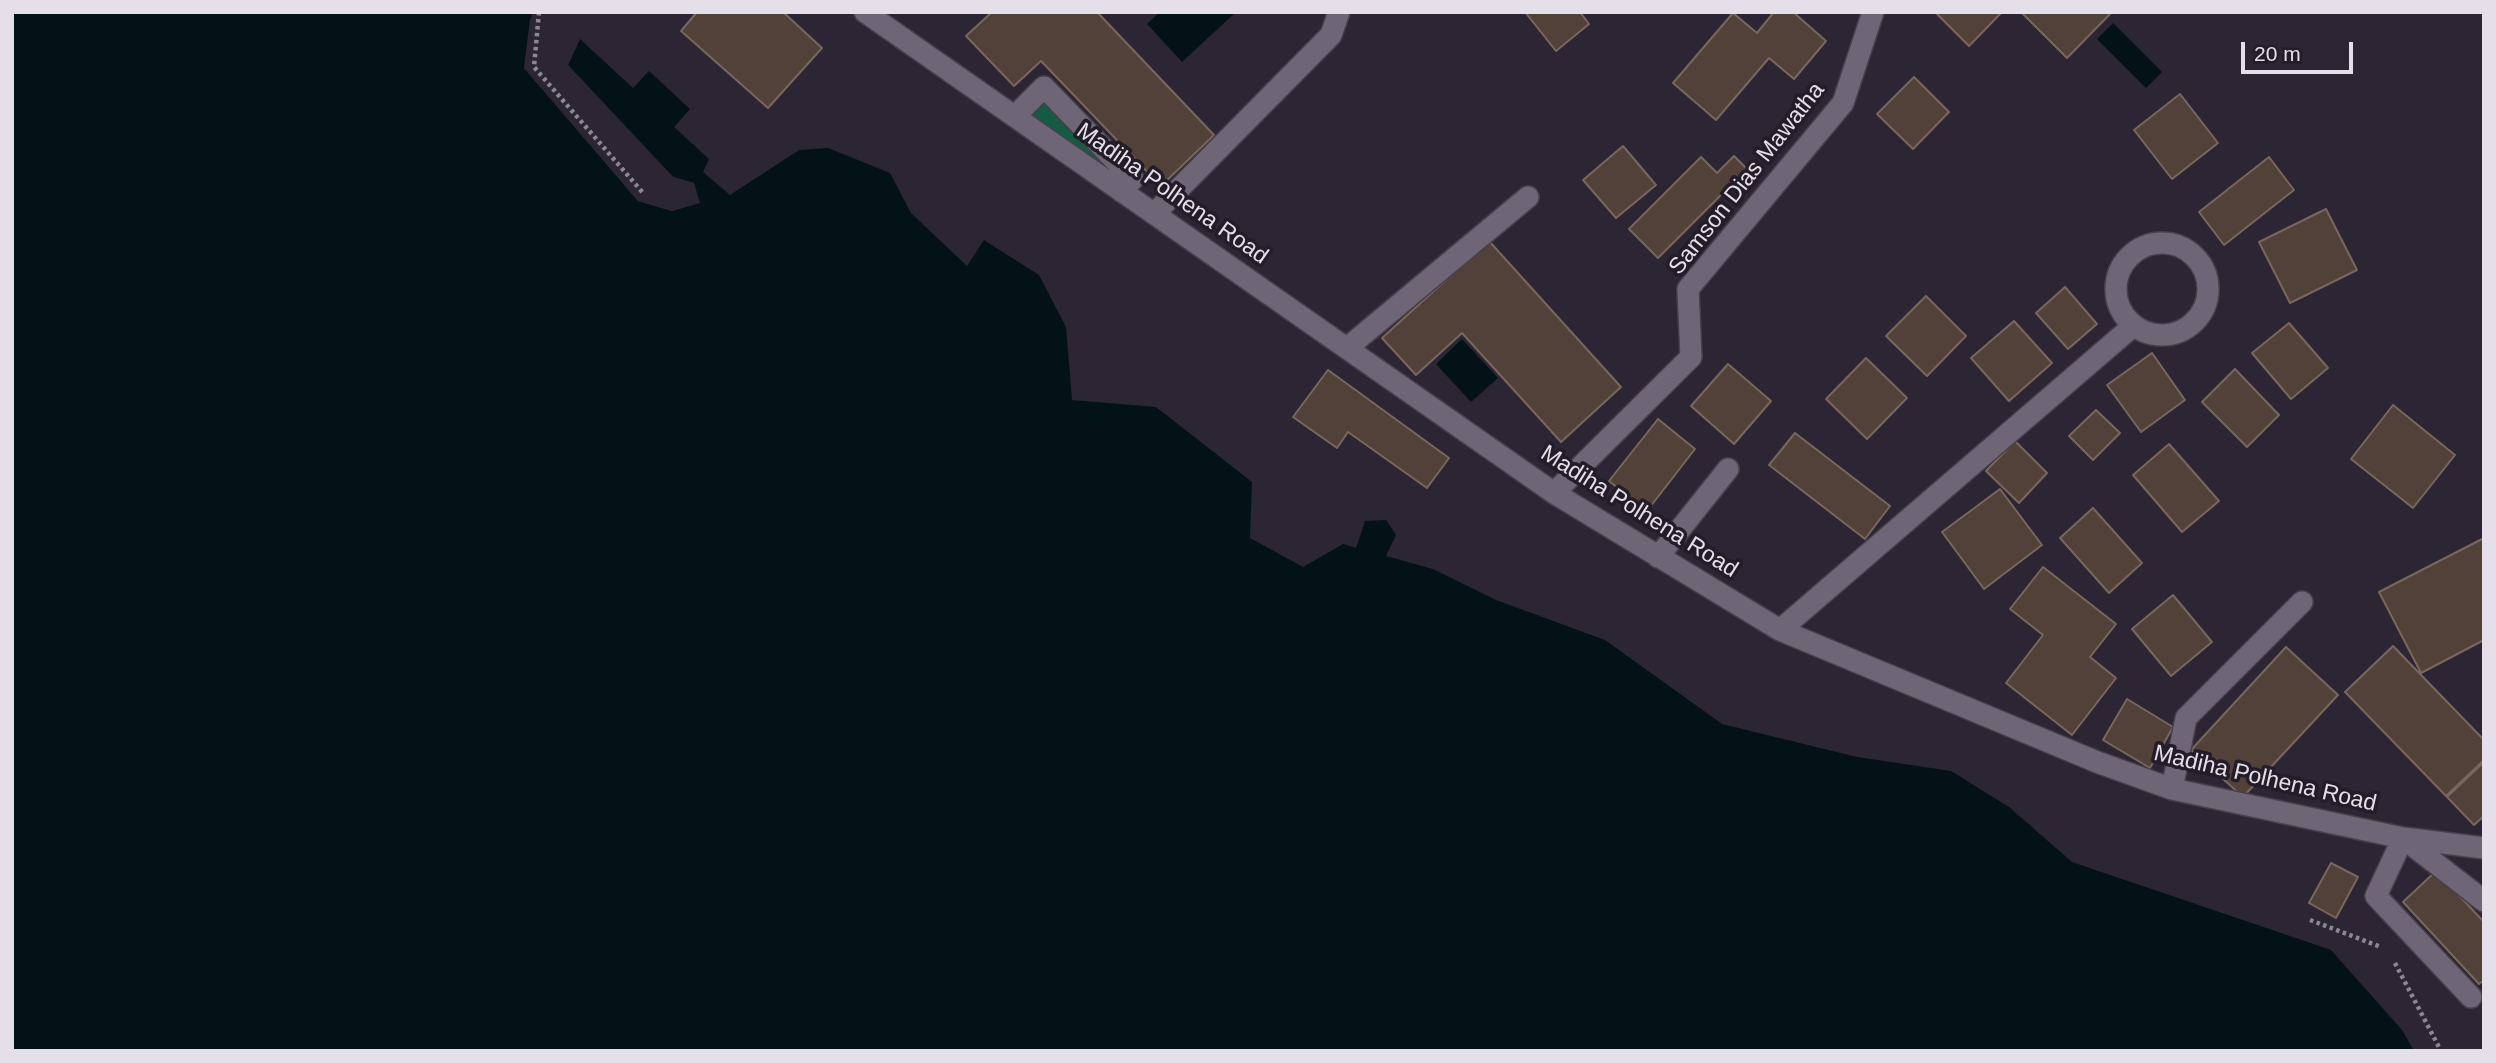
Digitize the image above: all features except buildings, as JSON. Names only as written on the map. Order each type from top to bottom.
[{"type":"street","name":"Madiha Polhena Road","points":[[865,12],[1554,493],[1780,630],[2097,762],[2172,789],[2403,838],[2484,848]]},
{"type":"street","points":[[1154,214],[1331,35],[1339,12]]},
{"type":"street","name":"Samson Dias Mawatha","points":[[1554,493],[1690,356],[1688,289],[1843,103],[1874,12]]},
{"type":"street","points":[[1014,116],[1044,87],[1133,179],[1121,191]]},
{"type":"street","points":[[1347,348],[1528,197]]},
{"type":"street","points":[[2162,242],[2177,245],[2194,255],[2204,268],[2209,283],[2208,300],[2202,315],[2191,327],[2176,334],[2160,336],[2133,326],[2122,314],[2116,299],[2116,283],[2121,267],[2131,254],[2145,245],[2162,242]]},
{"type":"street","points":[[1780,630],[2133,326]]},
{"type":"street","points":[[1658,557],[1728,469]]},
{"type":"street","points":[[2172,789],[2186,718],[2302,602]]},
{"type":"street","points":[[2471,997],[2376,896],[2403,838],[2484,901]]},
{"type":"path","points":[[539,12],[534,67],[644,194]]},
{"type":"path","points":[[2310,920],[2388,949]]},
{"type":"path","points":[[2394,960],[2441,1051]]},
{"type":"green space","points":[[1045,101],[1115,171],[1111,175],[1031,115]]},
{"type":"shaded area","points":[[12,12],[532,12],[524,68],[638,201],[672,211],[699,203],[694,183],[673,177],[568,65],[580,39],[633,88],[649,71],[690,109],[674,127],[709,159],[703,172],[730,195],[799,150],[828,148],[890,173],[911,213],[967,266],[984,240],[1039,275],[1066,327],[1072,400],[1156,407],[1252,482],[1250,538],[1303,567],[1343,544],[1356,548],[1365,521],[1386,520],[1396,535],[1386,556],[1433,569],[1496,600],[1605,640],[1722,724],[1857,757],[1951,771],[2009,807],[2072,862],[2331,950],[2402,1030],[2414,1051],[12,1051]]},
{"type":"shaded area","points":[[1160,12],[1236,12],[1182,62],[1147,24]]},
{"type":"shaded area","points":[[2113,23],[2162,72],[2146,88],[2097,39]]},
{"type":"shaded area","points":[[1462,339],[1498,378],[1471,402],[1436,364]]},
{"type":"pier","points":[[535,15],[528,67],[640,198],[672,208],[695,200],[691,186],[671,180],[565,67],[578,37],[580,39],[568,65],[673,177],[694,183],[700,203],[672,211],[638,201],[524,68],[530,19]]}]
